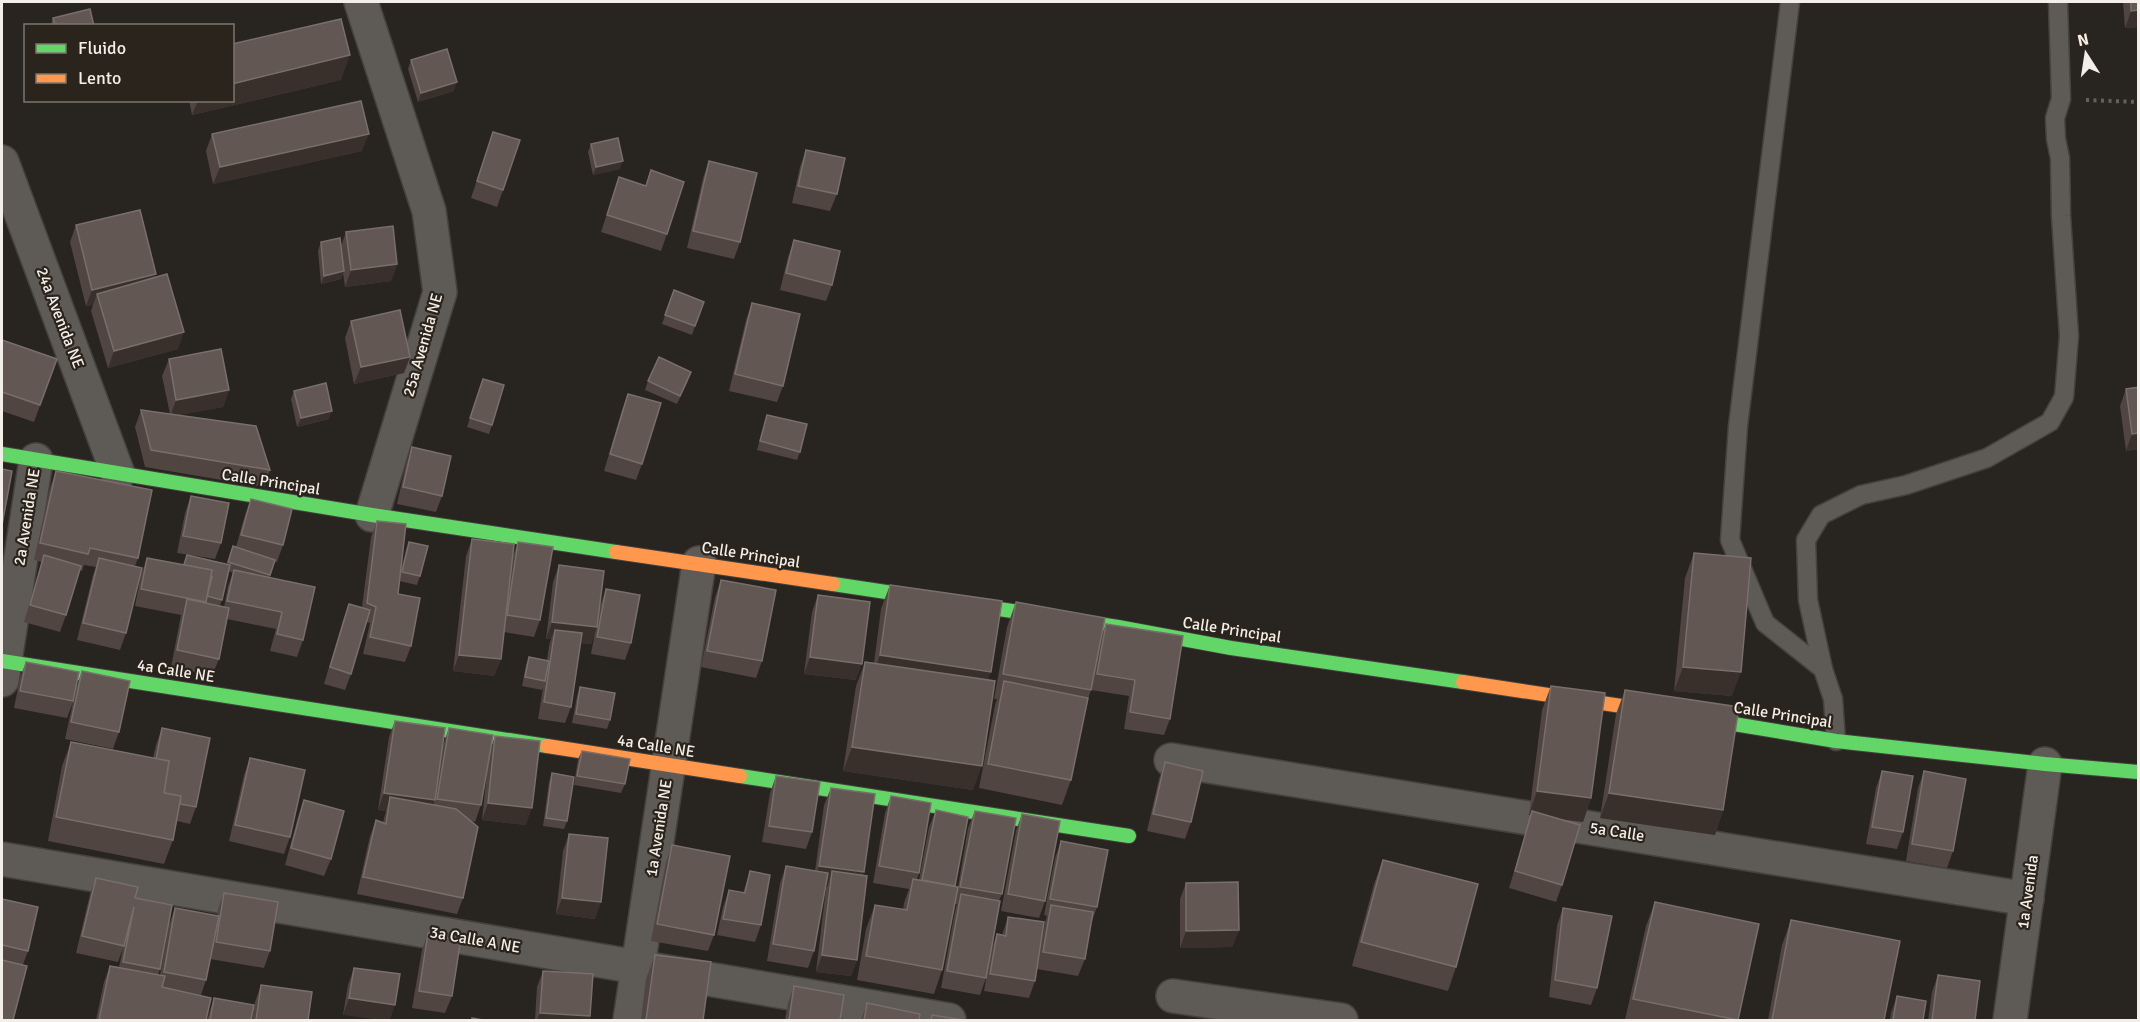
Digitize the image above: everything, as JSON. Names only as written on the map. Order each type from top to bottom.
[{"type":"street","name":"25a Avenida NE","points":[[361,2],[429,211],[440,292],[372,515]]},
{"type":"street","name":"24a Avenida NE","points":[[2,162],[118,474]]},
{"type":"street","name":"Calle Principal","points":[[2,454],[372,515],[1118,627],[1243,649],[1618,705],[1836,741],[2139,772]]},
{"type":"street","name":"2a Avenida NE","points":[[2,667],[36,460]]},
{"type":"street","name":"1a Avenida NE","points":[[630,1020],[699,563]]},
{"type":"street","name":"4a Calle NE","points":[[2,667],[668,765],[1129,836]]},
{"type":"street","name":"5a Calle","points":[[1171,760],[2027,899]]},
{"type":"street","name":"1a Avenida","points":[[2010,1020],[2045,764]]},
{"type":"street","name":"3a Calle A NE","points":[[2,860],[949,1020]]},
{"type":"street","points":[[1173,996],[1341,1020]]},
{"type":"lane","points":[[1790,2],[1738,426],[1730,540],[1765,624],[1823,669]]},
{"type":"lane","points":[[1836,741],[1833,699],[1823,669],[1808,600],[1806,540],[1821,514],[1861,495],[1906,485],[1987,458],[2050,422],[2064,397],[2069,336],[2061,216],[2060,158],[2055,118],[2061,99],[2058,2]]},
{"type":"path","points":[[2061,99],[2139,102]]},
{"type":"building","points":[[2131,2],[2139,2],[2139,10],[2131,11]]},
{"type":"building","points":[[90,9],[94,24],[54,24],[53,18]]},
{"type":"building","points":[[341,19],[350,55],[234,84],[234,44]]},
{"type":"building","points":[[447,49],[457,82],[421,93],[411,60]]},
{"type":"building","points":[[361,101],[369,134],[220,167],[212,134]]},
{"type":"building","points":[[493,132],[520,140],[503,190],[477,181]]},
{"type":"building","points":[[618,138],[623,161],[596,167],[591,144]]},
{"type":"building","points":[[806,150],[845,158],[837,194],[798,186]]},
{"type":"building","points":[[709,161],[757,173],[740,242],[693,231]]},
{"type":"building","points":[[651,170],[684,182],[667,234],[607,215],[619,177],[646,186]]},
{"type":"building","points":[[140,210],[156,274],[92,290],[76,225]]},
{"type":"building","points":[[393,226],[397,264],[351,270],[346,232]]},
{"type":"building","points":[[340,238],[344,271],[324,276],[321,242]]},
{"type":"building","points":[[794,240],[840,251],[832,285],[786,273]]},
{"type":"building","points":[[167,274],[184,332],[114,351],[97,294]]},
{"type":"building","points":[[674,290],[704,302],[695,326],[665,315]]},
{"type":"building","points":[[752,303],[800,314],[783,386],[735,374]]},
{"type":"building","points":[[400,310],[410,357],[361,367],[351,321]]},
{"type":"building","points":[[2,340],[57,359],[40,405],[2,392]]},
{"type":"building","points":[[221,349],[229,390],[176,400],[169,359]]},
{"type":"building","points":[[659,357],[691,372],[680,396],[648,381]]},
{"type":"building","points":[[483,379],[504,385],[492,425],[470,418]]},
{"type":"building","points":[[326,383],[332,411],[301,418],[294,391]]},
{"type":"building","points":[[2139,387],[2139,433],[2132,434],[2126,389]]},
{"type":"building","points":[[628,394],[661,403],[642,464],[610,454]]},
{"type":"building","points":[[141,410],[256,426],[270,470],[151,450]]},
{"type":"building","points":[[767,415],[807,424],[800,452],[760,441]]},
{"type":"building","points":[[412,447],[451,456],[442,496],[403,487]]},
{"type":"building","points":[[2,469],[12,471],[2,525]]},
{"type":"building","points":[[56,471],[152,490],[138,558],[90,548],[88,554],[40,543]]},
{"type":"building","points":[[191,496],[229,503],[221,543],[183,536]]},
{"type":"building","points":[[251,499],[292,509],[283,545],[241,535]]},
{"type":"building","points":[[377,521],[406,524],[398,594],[420,598],[411,646],[370,637],[376,607],[367,603]]},
{"type":"building","points":[[472,539],[514,544],[501,659],[459,655]]},
{"type":"building","points":[[409,542],[428,546],[420,576],[402,572]]},
{"type":"building","points":[[518,542],[553,547],[540,620],[507,615]]},
{"type":"building","points":[[233,546],[275,560],[270,575],[228,562]]},
{"type":"building","points":[[1694,553],[1751,558],[1741,672],[1683,667]]},
{"type":"building","points":[[44,555],[81,566],[66,615],[30,605]]},
{"type":"building","points":[[187,555],[230,565],[222,600],[207,596],[212,570],[184,565]]},
{"type":"building","points":[[99,558],[142,568],[126,633],[83,623]]},
{"type":"building","points":[[147,558],[212,570],[206,602],[141,589]]},
{"type":"building","points":[[559,565],[604,571],[597,627],[552,622]]},
{"type":"building","points":[[234,570],[315,587],[303,640],[277,634],[282,612],[227,601]]},
{"type":"building","points":[[721,580],[776,590],[762,661],[707,651]]},
{"type":"building","points":[[890,585],[1002,601],[991,672],[880,655]]},
{"type":"building","points":[[606,589],[640,595],[631,643],[597,637]]},
{"type":"building","points":[[818,595],[870,602],[862,664],[810,657]]},
{"type":"building","points":[[187,599],[229,608],[219,659],[177,650]]},
{"type":"building","points":[[1016,602],[1105,618],[1091,690],[1003,674]]},
{"type":"building","points":[[349,604],[370,610],[351,674],[330,667]]},
{"type":"building","points":[[1106,624],[1183,636],[1170,719],[1130,712],[1135,680],[1097,674]]},
{"type":"building","points":[[555,630],[582,633],[571,707],[544,702]]},
{"type":"building","points":[[529,657],[549,661],[545,681],[525,677]]},
{"type":"building","points":[[26,662],[79,672],[73,701],[20,691]]},
{"type":"building","points":[[865,662],[995,681],[982,766],[852,747]]},
{"type":"building","points":[[82,671],[130,681],[119,732],[71,722]]},
{"type":"building","points":[[1004,681],[1088,698],[1071,780],[988,764]]},
{"type":"building","points":[[1551,686],[1605,693],[1591,798],[1537,791]]},
{"type":"building","points":[[580,687],[615,693],[610,720],[576,714]]},
{"type":"building","points":[[1625,690],[1739,707],[1723,810],[1609,793]]},
{"type":"building","points":[[395,721],[445,728],[435,800],[384,793]]},
{"type":"building","points":[[162,728],[210,738],[196,807],[180,804],[181,796],[164,793],[169,761],[156,759]]},
{"type":"building","points":[[449,728],[493,735],[481,805],[437,799]]},
{"type":"building","points":[[495,736],[540,741],[532,808],[488,803]]},
{"type":"building","points":[[71,742],[169,761],[164,793],[181,796],[173,840],[56,817]]},
{"type":"building","points":[[582,751],[630,759],[625,784],[577,776]]},
{"type":"building","points":[[250,758],[305,770],[290,837],[235,825]]},
{"type":"building","points":[[1165,762],[1203,771],[1191,822],[1153,814]]},
{"type":"building","points":[[1882,771],[1913,776],[1903,832],[1872,827]]},
{"type":"building","points":[[1924,771],[1966,779],[1953,851],[1912,844]]},
{"type":"building","points":[[552,773],[574,777],[567,821],[546,818]]},
{"type":"building","points":[[776,776],[820,782],[812,832],[769,826]]},
{"type":"building","points":[[831,788],[875,794],[864,872],[819,866]]},
{"type":"building","points":[[891,796],[931,803],[919,873],[879,866]]},
{"type":"building","points":[[390,797],[456,809],[478,827],[463,898],[363,877],[376,820],[386,824]]},
{"type":"building","points":[[304,800],[344,811],[331,859],[291,848]]},
{"type":"building","points":[[936,810],[968,817],[955,886],[922,880]]},
{"type":"building","points":[[975,811],[1016,818],[1002,894],[960,887]]},
{"type":"building","points":[[1532,811],[1580,825],[1562,885],[1515,871]]},
{"type":"building","points":[[1022,814],[1060,821],[1045,901],[1008,894]]},
{"type":"building","points":[[569,834],[608,838],[601,902],[562,898]]},
{"type":"building","points":[[1061,841],[1108,850],[1097,907],[1050,899]]},
{"type":"building","points":[[672,845],[730,856],[714,935],[657,924]]},
{"type":"building","points":[[1383,860],[1478,884],[1456,967],[1361,942]]},
{"type":"building","points":[[786,866],[828,873],[814,951],[773,944]]},
{"type":"building","points":[[750,871],[770,875],[761,925],[723,919],[729,890],[745,893]]},
{"type":"building","points":[[832,871],[867,876],[857,960],[822,955]]},
{"type":"building","points":[[96,878],[138,887],[135,898],[172,905],[160,969],[123,962],[134,907],[124,946],[82,936]]},
{"type":"building","points":[[913,879],[958,887],[942,970],[866,956],[875,905],[907,910]]},
{"type":"building","points":[[1238,882],[1239,930],[1186,931],[1186,883]]},
{"type":"building","points":[[224,893],[278,902],[270,951],[216,942]]},
{"type":"building","points":[[961,894],[1000,901],[986,978],[947,971]]},
{"type":"building","points":[[2,899],[38,907],[28,951],[2,945]]},
{"type":"building","points":[[1655,902],[1759,924],[1738,1020],[1633,999]]},
{"type":"building","points":[[1051,905],[1093,912],[1085,959],[1043,952]]},
{"type":"building","points":[[175,908],[219,916],[206,980],[164,972]]},
{"type":"building","points":[[1563,908],[1612,916],[1597,988],[1555,980]]},
{"type":"building","points":[[1008,917],[1044,922],[1035,981],[990,974],[997,934],[1006,936]]},
{"type":"building","points":[[1791,920],[1900,941],[1884,1020],[1772,1020]]},
{"type":"building","points":[[435,932],[460,944],[452,996],[419,991],[428,933]]},
{"type":"building","points":[[655,955],[711,962],[703,1020],[646,1020]]},
{"type":"building","points":[[2,960],[27,966],[13,1020],[2,1020]]},
{"type":"building","points":[[110,966],[165,976],[162,987],[211,998],[206,1020],[99,1020]]},
{"type":"building","points":[[354,968],[400,974],[395,1005],[349,998]]},
{"type":"building","points":[[543,971],[593,974],[590,1016],[540,1013]]},
{"type":"building","points":[[1938,975],[1980,981],[1975,1020],[1932,1020]]},
{"type":"building","points":[[261,985],[312,992],[308,1020],[256,1020]]},
{"type":"building","points":[[794,986],[844,995],[840,1020],[789,1020]]},
{"type":"building","points":[[1897,996],[1926,1001],[1923,1020],[1893,1020]]},
{"type":"building","points":[[214,998],[254,1005],[251,1020],[210,1020]]},
{"type":"building","points":[[867,1003],[920,1014],[919,1020],[864,1020]]},
{"type":"building","points":[[932,1015],[963,1020],[931,1020]]},
{"type":"traffic: fast","points":[[2,454],[372,515],[616,552]]},
{"type":"traffic: fast","points":[[833,584],[1118,627],[1231,648],[1463,682]]},
{"type":"traffic: fast","points":[[2,661],[547,746]]},
{"type":"traffic: fast","points":[[1661,712],[1836,741],[2138,772]]},
{"type":"traffic: fast","points":[[740,776],[1129,836]]},
{"type":"traffic: slow","points":[[616,552],[833,584]]},
{"type":"traffic: slow","points":[[1463,682],[1661,712]]},
{"type":"traffic: slow","points":[[547,746],[740,776]]}]
